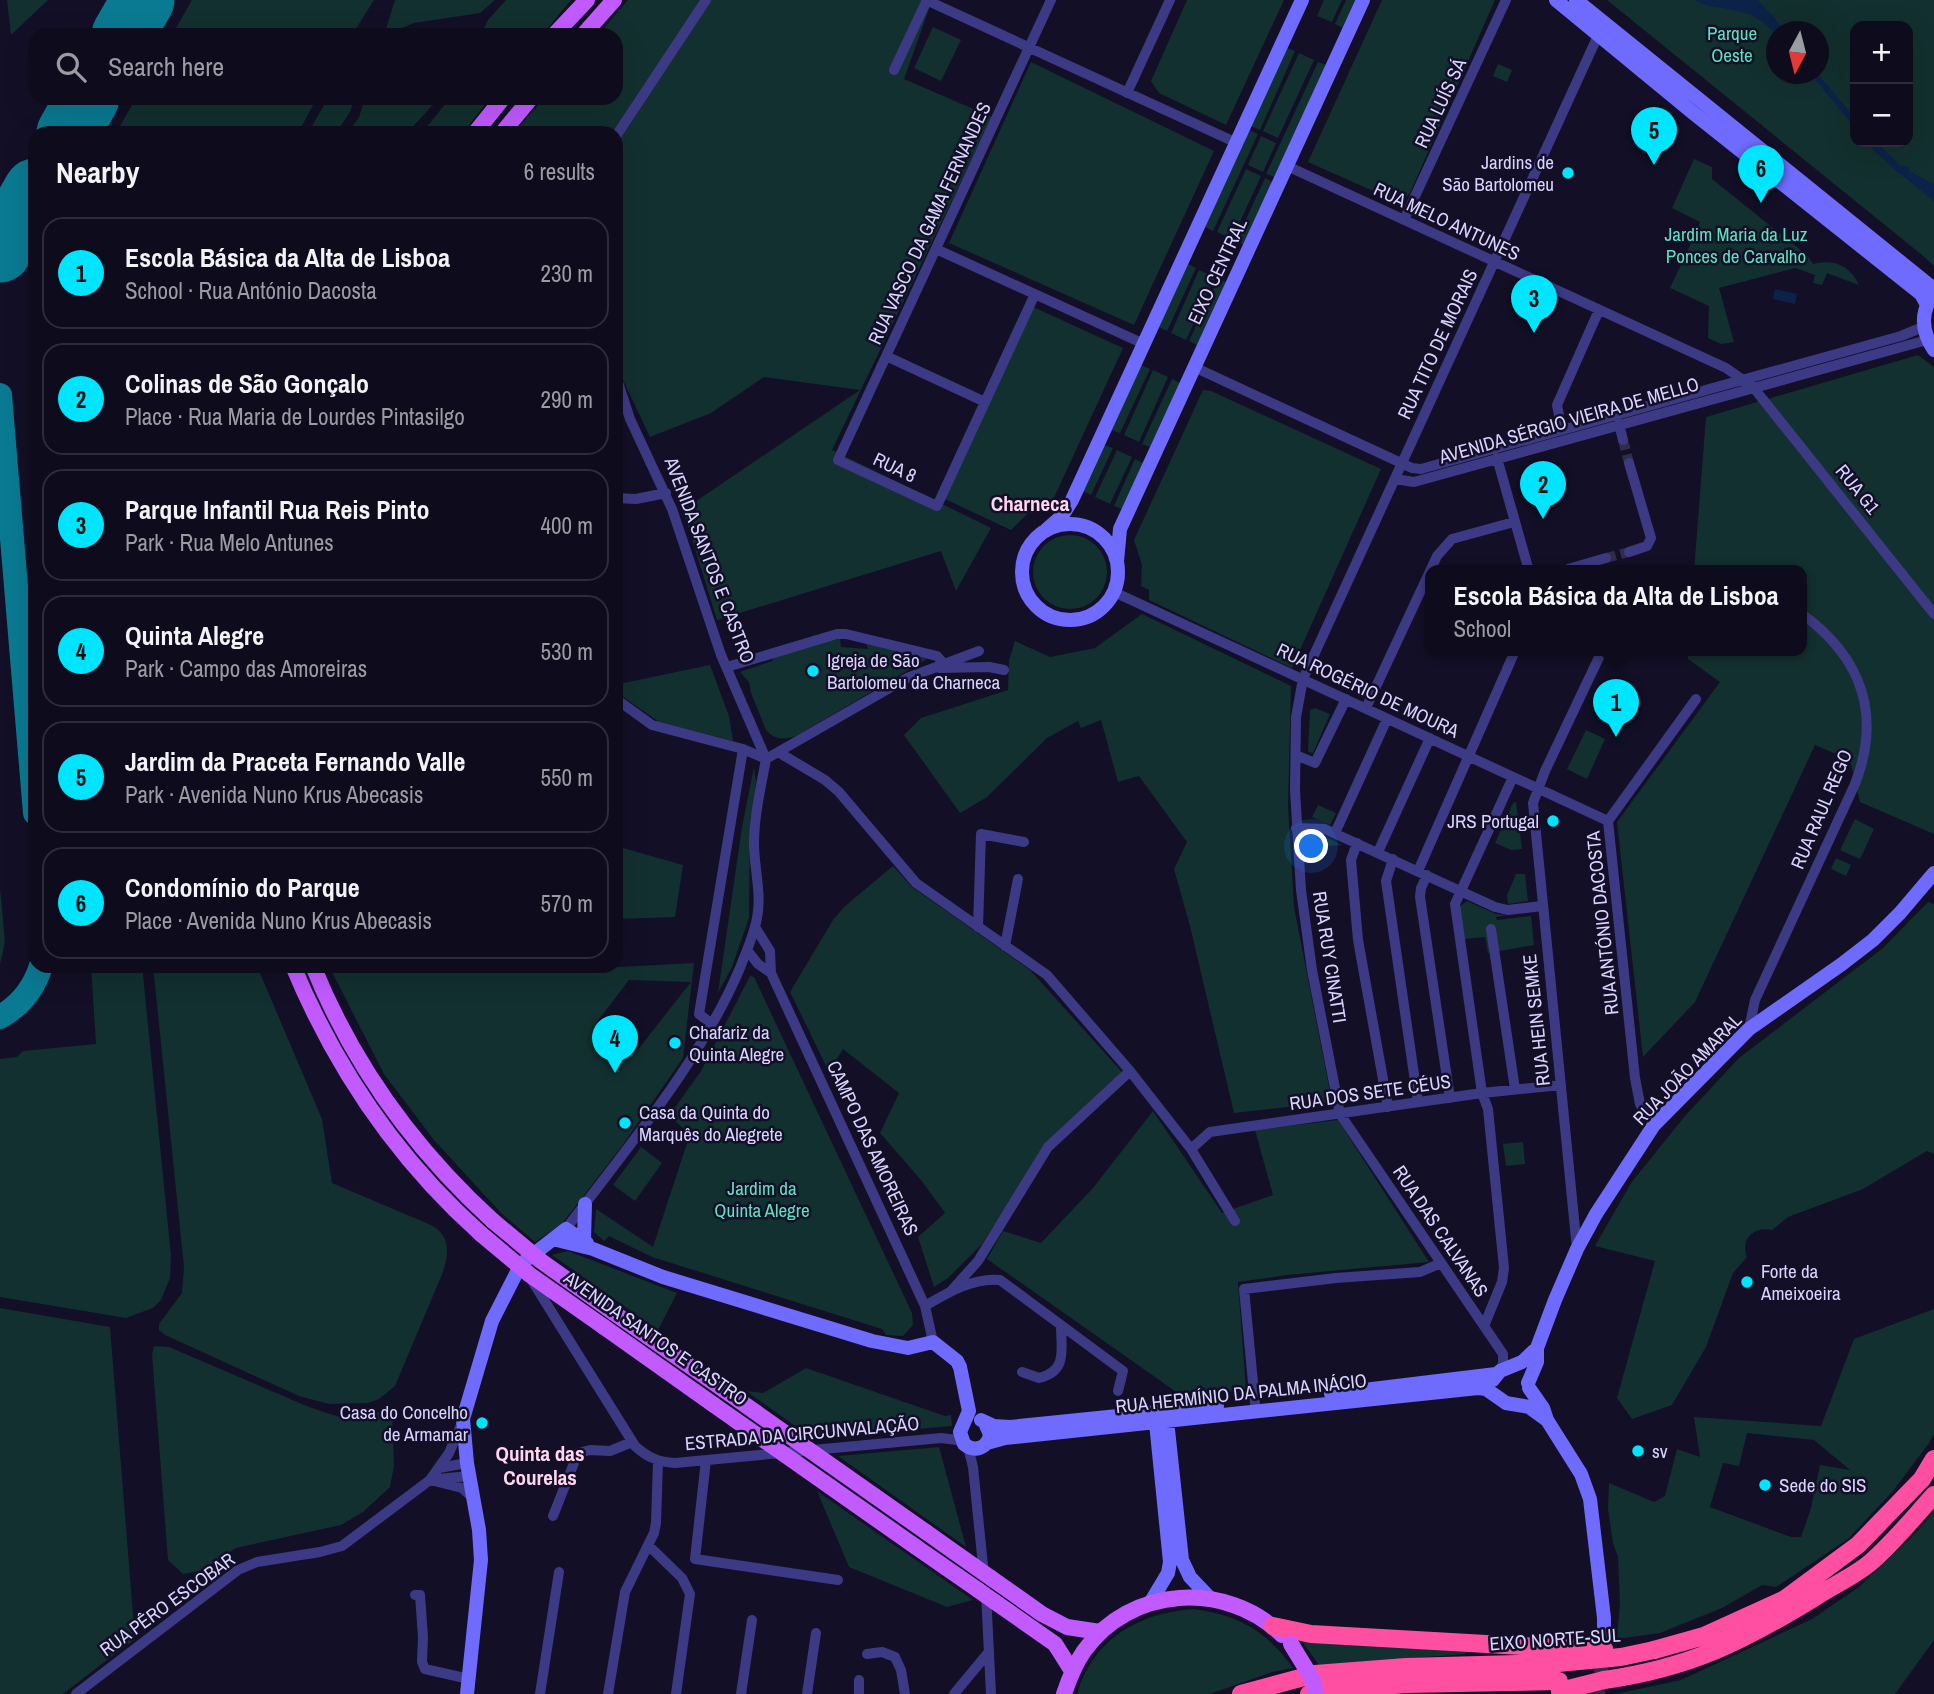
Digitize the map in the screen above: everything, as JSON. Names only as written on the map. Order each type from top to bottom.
[{"type":"highway","points":[[1273,1626],[1311,1634],[1558,1656],[1611,1648],[1653,1646],[1737,1612],[1790,1584],[1829,1558],[1858,1545],[1922,1479],[1934,1459]]},
{"type":"highway","name":"EIXO NORTE-SUL","points":[[1309,1694],[1406,1684],[1559,1686],[1659,1671],[1738,1642],[1870,1563],[1934,1495]]},
{"type":"highway","name":"EIXO NORTE-SUL","points":[[1241,1694],[1315,1674],[1558,1656]]},
{"type":"highway","points":[[1537,1694],[1559,1686]]},
{"type":"main road","points":[[561,28],[587,0]]},
{"type":"main road","points":[[589,28],[614,0]]},
{"type":"main road","points":[[481,126],[497,105]]},
{"type":"main road","points":[[508,126],[525,105]]},
{"type":"main road","name":"AVENIDA SANTOS E CASTRO","points":[[296,973],[337,1058],[377,1119],[427,1181],[481,1234],[530,1275],[1055,1644],[1072,1671]]},
{"type":"main road","name":"AVENIDA SANTOS E CASTRO","points":[[316,973],[352,1049],[386,1101],[435,1163],[493,1221],[541,1261],[1042,1614],[1067,1627],[1100,1632]]},
{"type":"main road","points":[[1064,1694],[1072,1671],[1084,1650],[1100,1632],[1124,1615],[1150,1603],[1190,1597],[1210,1598],[1244,1608],[1273,1626],[1291,1644],[1313,1680],[1316,1694]]},
{"type":"street","points":[[623,126],[706,0]]},
{"type":"street","points":[[894,69],[926,0],[1237,143]]},
{"type":"street","name":"RUA VASCO DA GAMA FERNANDES","points":[[838,460],[1051,0]]},
{"type":"street","points":[[1127,93],[1170,0]]},
{"type":"street","name":"EIXO CENTRAL","points":[[1046,530],[1062,516],[1072,500],[1303,0]]},
{"type":"street","name":"EIXO CENTRAL","points":[[1117,561],[1120,529],[1363,0]]},
{"type":"street","name":"RUA LUÍS SÁ","points":[[1404,220],[1506,0]]},
{"type":"street","points":[[1556,0],[1601,29],[1934,289]]},
{"type":"street","points":[[1576,0],[1601,29],[1930,300],[1928,339]]},
{"type":"street","name":"RUA TITO DE MORAIS","points":[[1303,679],[1601,29]]},
{"type":"street","name":"RUA MELO ANTUNES","points":[[1287,166],[1726,368],[1744,380]]},
{"type":"street","points":[[936,249],[1144,344]]},
{"type":"street","points":[[886,356],[985,402],[1035,294]]},
{"type":"street","points":[[1562,430],[1557,405],[1599,310]]},
{"type":"street","name":"AVENIDA SÉRGIO VIEIRA DE MELLO","points":[[1402,463],[1421,469],[1901,336],[1928,339]]},
{"type":"street","name":"AVENIDA SÉRGIO VIEIRA DE MELLO","points":[[1395,479],[1414,482],[1928,339]]},
{"type":"street","points":[[1194,367],[1402,463]]},
{"type":"street","points":[[1744,380],[1753,387]]},
{"type":"street","name":"RUA G1","points":[[1753,387],[1934,614]]},
{"type":"street","name":"AVENIDA SANTOS E CASTRO","points":[[623,398],[630,419],[666,493],[727,667],[765,759]]},
{"type":"street","name":"RUA 8","points":[[838,460],[937,506],[985,402]]},
{"type":"street","points":[[1619,424],[1623,440]]},
{"type":"street","points":[[1497,458],[1527,565]]},
{"type":"street","points":[[1629,463],[1651,537],[1647,545],[1629,552]]},
{"type":"street","points":[[623,498],[636,499],[666,493]]},
{"type":"street","points":[[1433,565],[1452,539],[1514,522]]},
{"type":"street","points":[[1072,524],[1092,529],[1108,542],[1117,561],[1118,575],[1114,592],[1100,610],[1081,619],[1054,617],[1036,607],[1025,589],[1021,569],[1030,543],[1046,530],[1059,525],[1072,524]]},
{"type":"street","points":[[1582,565],[1606,558]]},
{"type":"street","points":[[1366,708],[1425,582]]},
{"type":"street","name":"RUA ROGÉRIO DE MOURA","points":[[1114,592],[1608,821]]},
{"type":"street","name":"RUA RAUL REGO","points":[[1749,1029],[1755,1000],[1855,784],[1863,764],[1867,742],[1865,703],[1850,662],[1834,642],[1807,619]]},
{"type":"street","points":[[727,667],[837,634],[937,656],[944,664]]},
{"type":"street","points":[[623,704],[652,725],[743,749],[765,759],[906,678],[979,651]]},
{"type":"street","points":[[1450,1098],[1420,897],[1422,873],[1468,756],[1513,656]]},
{"type":"street","points":[[1538,788],[1600,656]]},
{"type":"street","points":[[928,668],[989,667],[1004,670]]},
{"type":"street","name":"RUA RUY CINATTI","points":[[1303,679],[1298,696],[1296,755],[1296,828],[1301,890],[1312,970],[1340,1114]]},
{"type":"street","points":[[1296,755],[1315,763],[1346,699]]},
{"type":"street","name":"RUA ANTÓNIO DACOSTA","points":[[1654,1125],[1640,1104],[1635,1078],[1608,821],[1696,699]]},
{"type":"street","points":[[1335,833],[1387,719]]},
{"type":"street","points":[[1378,852],[1430,738]]},
{"type":"street","points":[[712,1024],[699,1014],[743,749]]},
{"type":"street","points":[[778,752],[825,780],[839,792],[916,883],[1047,975],[1130,1070],[1191,1149],[1236,1221]]},
{"type":"street","name":"CAMPO DAS AMOREIRAS","points":[[566,1229],[670,1089],[712,1024],[747,950],[758,915],[754,843],[765,759]]},
{"type":"street","points":[[1484,1326],[1502,1282],[1504,1268],[1488,1109],[1482,1093],[1455,904],[1513,776]]},
{"type":"street","name":"RUA HEIN SEMKE","points":[[1538,788],[1532,803],[1577,1249]]},
{"type":"street","points":[[1296,828],[1322,827],[1503,909],[1542,906]]},
{"type":"street","points":[[978,927],[981,834],[1024,842]]},
{"type":"street","points":[[1357,843],[1351,860],[1358,940],[1388,1107]]},
{"type":"street","points":[[1393,859],[1386,881],[1418,1102]]},
{"type":"street","name":"RUA JOÃO AMARAL","points":[[1529,1386],[1537,1363],[1537,1348],[1577,1249],[1596,1214],[1654,1125],[1749,1029],[1872,940],[1900,914],[1934,873]]},
{"type":"street","points":[[1005,946],[1018,879]]},
{"type":"street","name":"CAMPO DAS AMOREIRAS","points":[[755,927],[770,951],[771,973],[925,1306],[933,1342]]},
{"type":"street","points":[[1491,929],[1515,1089]]},
{"type":"street","name":"CAMPO DAS AMOREIRAS","points":[[747,950],[758,964],[771,973]]},
{"type":"street","points":[[951,1291],[978,1261],[1048,1147],[1130,1070]]},
{"type":"street","name":"RUA DOS SETE CÉUS","points":[[1191,1149],[1210,1132],[1482,1093],[1561,1085]]},
{"type":"street","name":"RUA DAS CALVANAS","points":[[1340,1114],[1503,1354],[1502,1371]]},
{"type":"street","points":[[585,1204],[589,1245]]},
{"type":"street","points":[[467,1694],[481,1559],[463,1419],[492,1321],[521,1264],[566,1229],[589,1245],[663,1277],[872,1341],[908,1348],[933,1342],[957,1361],[969,1411],[960,1436],[975,1445]]},
{"type":"street","points":[[552,1240],[589,1245]]},
{"type":"street","points":[[1255,1403],[1244,1289],[1336,1278],[1420,1272],[1441,1263]]},
{"type":"street","name":"ESTRADA DA CIRCUNVALAÇÃO","points":[[521,1264],[632,1441],[643,1454],[659,1462],[675,1463],[941,1437],[953,1434],[963,1426]]},
{"type":"street","points":[[925,1306],[951,1291],[988,1279],[1000,1280],[1123,1371],[1118,1391]]},
{"type":"street","points":[[1022,1372],[1039,1378],[1055,1371],[1061,1361],[1061,1325]]},
{"type":"street","points":[[1529,1386],[1524,1397],[1504,1401],[1493,1389],[1502,1371],[1522,1362],[1537,1348]]},
{"type":"street","points":[[1502,1371],[1524,1374],[1547,1420],[1581,1474],[1590,1499],[1604,1618],[1604,1644]]},
{"type":"street","name":"RUA HERMÍNIO DA PALMA INÁCIO","points":[[975,1445],[1005,1438],[1161,1416],[1502,1371]]},
{"type":"street","name":"RUA HERMÍNIO DA PALMA INÁCIO","points":[[983,1422],[1010,1427],[1478,1388],[1486,1389],[1504,1401],[1529,1407],[1547,1420]]},
{"type":"street","points":[[968,1401],[990,1434],[975,1445],[972,1454],[988,1620],[991,1694]]},
{"type":"street","points":[[1161,1416],[1182,1560],[1190,1577],[1210,1598]]},
{"type":"street","points":[[1150,1603],[1168,1573],[1170,1562],[1161,1416]]},
{"type":"street","name":"RUA PÊRO ESCOBAR","points":[[76,1694],[238,1570],[257,1562],[342,1546],[430,1480],[449,1453],[463,1419]]},
{"type":"street","points":[[963,1426],[972,1420],[983,1422]]},
{"type":"street","name":"ESTRADA DA CIRCUNVALAÇÃO","points":[[941,1437],[975,1445]]},
{"type":"street","points":[[553,1516],[578,1453],[590,1450],[610,1451],[632,1441]]},
{"type":"street","points":[[706,1460],[695,1559],[838,1580]]},
{"type":"street","points":[[608,1694],[625,1592],[656,1523],[659,1462]]},
{"type":"street","points":[[439,1468],[468,1469]]},
{"type":"street","points":[[430,1480],[468,1469]]},
{"type":"street","points":[[430,1480],[462,1488],[473,1498]]},
{"type":"street","points":[[648,1545],[682,1578],[690,1594],[676,1694]]},
{"type":"street","points":[[540,1694],[559,1572]]},
{"type":"street","points":[[415,1595],[419,1595],[423,1636],[422,1662],[425,1669],[469,1679]]},
{"type":"street","points":[[741,1694],[752,1620]]},
{"type":"street","points":[[807,1694],[816,1633]]},
{"type":"street","points":[[867,1654],[882,1652],[895,1657],[901,1670],[905,1694]]},
{"type":"street","points":[[954,1694],[988,1653]]},
{"type":"street","points":[[859,1680],[859,1694]]},
{"type":"green space","points":[[7,0],[48,0],[11,35]]},
{"type":"green space","points":[[192,0],[374,0],[356,28],[176,28]]},
{"type":"green space","points":[[395,0],[495,0],[480,13],[414,23],[402,28],[386,28]]},
{"type":"green space","points":[[506,0],[571,0],[548,28],[484,28]]},
{"type":"green space","points":[[628,0],[927,0],[929,9],[904,79],[992,117],[832,450],[991,528],[956,591],[941,551],[717,620],[683,510],[860,390],[764,377],[711,413],[650,437],[623,380],[623,126],[520,126],[538,105],[623,105],[623,28],[604,28]]},
{"type":"green space","points":[[1187,0],[1284,0],[1226,125],[1159,93],[1151,81]]},
{"type":"green space","points":[[1324,0],[1342,0],[1332,22],[1317,16]]},
{"type":"green space","points":[[1346,0],[1356,0],[1343,28],[1335,24]]},
{"type":"green space","points":[[1382,0],[1495,0],[1410,193],[1400,203],[1308,162]]},
{"type":"green space","name":"Parque Oeste","points":[[1607,0],[1934,0],[1934,266],[1922,255]]},
{"type":"green space","points":[[933,27],[961,40],[941,81],[914,68]]},
{"type":"green space","points":[[1287,48],[1295,51],[1260,130],[1251,126]]},
{"type":"green space","points":[[1299,53],[1314,60],[1278,138],[1263,131]]},
{"type":"green space","points":[[1031,62],[1214,151],[1134,325],[949,243]]},
{"type":"green space","points":[[1318,62],[1326,65],[1275,177],[1266,174]]},
{"type":"green space","points":[[1498,64],[1512,70],[1507,82],[1493,76]]},
{"type":"green space","points":[[132,105],[313,105],[302,126],[120,126]]},
{"type":"green space","points":[[324,105],[352,105],[341,126],[312,126]]},
{"type":"green space","points":[[363,105],[433,105],[413,126],[353,126]]},
{"type":"green space","points":[[444,105],[485,105],[468,126],[428,126]]},
{"type":"green space","points":[[1249,130],[1258,134],[1213,231],[1205,227]]},
{"type":"green space","points":[[1261,136],[1276,143],[1263,172],[1248,165]]},
{"type":"green space","name":"Jardim Maria da Luz Ponces de Carvalho","points":[[1694,159],[1712,167],[1712,179],[1807,255],[1813,264],[1827,262],[1840,265],[1851,273],[1859,285],[1827,273],[1822,285],[1813,283],[1815,275],[1795,268],[1719,288],[1734,342],[1721,344],[1708,338],[1709,306],[1670,288],[1693,239],[1698,240],[1702,230],[1698,228],[1700,222],[1672,208]]},
{"type":"green space","points":[[1246,169],[1261,176],[1232,239],[1217,232]]},
{"type":"green space","points":[[1265,178],[1273,182],[1244,245],[1236,241]]},
{"type":"green space","points":[[1188,264],[1196,268],[1167,331],[1159,327]]},
{"type":"green space","points":[[1199,270],[1215,277],[1186,340],[1171,333]]},
{"type":"green space","points":[[1218,279],[1226,282],[1197,345],[1189,341]]},
{"type":"green space","points":[[1033,307],[1123,348],[1052,502],[1028,513],[1011,530],[945,499]]},
{"type":"green space","points":[[1918,355],[1934,367],[1934,834],[1860,802],[1850,760],[1815,745],[1695,1002],[1643,1057],[1617,822],[1720,682],[1688,659],[1688,656],[1807,656],[1807,565],[1694,565],[1706,417]]},
{"type":"green space","points":[[1141,365],[1150,369],[1120,433],[1112,430]]},
{"type":"green space","points":[[1153,370],[1168,377],[1139,442],[1124,435]]},
{"type":"green space","points":[[1172,379],[1180,383],[1150,447],[1142,444]]},
{"type":"green space","points":[[1203,390],[1211,391],[1381,469],[1292,668],[1149,600],[1149,590],[1141,586],[1142,565],[1134,540]]},
{"type":"green space","points":[[1104,445],[1113,448],[1091,495],[1083,491]]},
{"type":"green space","points":[[1117,450],[1132,457],[1110,504],[1095,497]]},
{"type":"green space","points":[[1135,459],[1143,463],[1122,509],[1114,506]]},
{"type":"green space","points":[[1063,535],[1077,535],[1091,541],[1101,551],[1107,572],[1101,593],[1091,603],[1077,609],[1063,609],[1049,603],[1039,593],[1033,579],[1033,565],[1039,551],[1049,541]]},
{"type":"green space","points":[[1142,614],[1291,686],[1288,805],[1294,907],[1332,1102],[1234,1113],[1174,869],[1187,842],[1139,776],[1118,782],[1101,720],[1081,728],[1078,721],[1047,738],[987,797],[960,813],[904,735],[921,718],[1008,690],[1009,660],[1015,641],[1050,657],[1095,648]]},
{"type":"green space","points":[[840,639],[841,647],[868,649],[866,643],[927,659],[796,736],[773,736],[766,730],[749,682],[740,672],[772,661],[774,654],[790,648]]},
{"type":"green space","points":[[710,665],[729,716],[733,741],[659,722],[623,697],[624,683]]},
{"type":"green space","points":[[1315,708],[1330,714],[1313,753],[1308,752],[1310,710]]},
{"type":"green space","points":[[1586,730],[1605,739],[1587,779],[1567,769]]},
{"type":"green space","points":[[754,767],[756,782],[750,821],[749,918],[732,967],[718,993],[742,827]]},
{"type":"green space","points":[[1516,802],[1522,849],[1511,850],[1495,843],[1513,803]]},
{"type":"green space","points":[[1318,805],[1336,813],[1330,825],[1312,817]]},
{"type":"green space","points":[[1855,819],[1874,829],[1860,859],[1840,850]]},
{"type":"green space","points":[[1308,832],[1318,833],[1342,845],[1302,848],[1303,835]]},
{"type":"green space","points":[[623,848],[683,865],[675,917],[623,919]]},
{"type":"green space","points":[[1836,858],[1851,865],[1846,876],[1831,869]]},
{"type":"green space","points":[[893,866],[912,887],[1030,970],[1122,1072],[1046,1145],[982,1244],[948,1278],[934,1287],[918,1237],[945,1213],[921,1180],[880,1133],[899,1093],[843,1049],[829,1072],[790,992],[833,920],[844,907]]},
{"type":"green space","points":[[1516,874],[1525,874],[1528,901],[1508,904],[1507,895]]},
{"type":"green space","points":[[0,888],[5,942],[0,964]]},
{"type":"green space","points":[[1467,901],[1496,914],[1508,915],[1496,917],[1497,920],[1531,916],[1534,945],[1488,953],[1485,937],[1464,939],[1459,907]]},
{"type":"green space","points":[[1928,902],[1934,904],[1934,1154],[1927,1151],[1863,1189],[1788,1217],[1772,1230],[1760,1230],[1750,1235],[1745,1245],[1747,1257],[1733,1273],[1706,1347],[1672,1405],[1632,1419],[1617,1398],[1655,1261],[1595,1246],[1631,1183],[1685,1116],[1739,1058],[1883,948]]},
{"type":"green space","points":[[694,963],[683,1058],[622,1146],[561,1225],[535,1242],[501,1213],[434,1140],[384,1074],[333,973],[623,973],[623,967]],"holes":[[[629,980],[691,982],[636,1052],[597,1022]]]},
{"type":"green space","points":[[91,973],[143,973],[171,1256],[170,1278],[161,1300],[153,1308],[126,1318],[0,1297],[0,1059],[17,1057],[23,1051],[96,1044]]},
{"type":"green space","points":[[154,973],[260,973],[322,1119],[332,1183],[438,1229],[447,1246],[443,1272],[395,1386],[379,1399],[368,1403],[329,1404],[299,1396],[159,1330],[159,1324],[182,1293],[184,1267]]},
{"type":"green space","name":"Jardim da Quinta Alegre","points":[[750,976],[754,977],[912,1313],[913,1325],[903,1336],[886,1335],[882,1329],[652,1257],[609,1236],[604,1241],[594,1232],[596,1209],[653,1247],[690,1134],[669,1116],[701,1071]]},
{"type":"green space","points":[[1153,1111],[1222,1213],[1273,1195],[1255,1130],[1338,1120],[1429,1262],[1238,1282],[1246,1390],[1182,1396],[987,1259],[1003,1231],[1041,1243],[1093,1188]]},
{"type":"green space","points":[[1523,1142],[1525,1164],[1506,1166],[1503,1144]]},
{"type":"green space","points":[[641,1147],[662,1163],[635,1201],[613,1185]]},
{"type":"green space","points":[[568,1251],[677,1293],[658,1330],[552,1255]]},
{"type":"green space","points":[[0,1308],[110,1327],[135,1640],[63,1694],[0,1694]]},
{"type":"green space","points":[[1934,1309],[1934,1434],[1893,1491],[1848,1539],[1776,1587],[1762,1585],[1722,1608],[1660,1633],[1617,1639],[1620,1603],[1618,1557],[1608,1509],[1609,1483],[1654,1502],[1665,1496],[1677,1449],[1700,1457],[1694,1417],[1821,1426],[1854,1339]],"holes":[[[1747,1433],[1814,1440],[1850,1470],[1820,1465],[1811,1508],[1801,1537],[1791,1537],[1710,1507],[1723,1463],[1739,1466]]]},
{"type":"green space","points":[[154,1346],[169,1347],[309,1407],[337,1416],[353,1418],[392,1410],[394,1466],[390,1487],[363,1512],[341,1525],[236,1548],[203,1570],[183,1574],[168,1560],[152,1354]]},
{"type":"green space","points":[[806,1368],[945,1416],[951,1415],[952,1426],[812,1438],[746,1391],[763,1393]]},
{"type":"green space","points":[[939,1447],[966,1547],[838,1456]]},
{"type":"green space","points":[[817,1491],[973,1600],[947,1607],[849,1567]]},
{"type":"green space","points":[[1934,1512],[1934,1640],[1895,1694],[1616,1694],[1681,1680],[1812,1619],[1859,1587],[1913,1536]]},
{"type":"green space","points":[[1194,1609],[1226,1616],[1251,1627],[1273,1644],[1293,1668],[1272,1672],[1210,1694],[1077,1694],[1084,1674],[1094,1658],[1121,1632],[1155,1616]]},
{"type":"green space","points":[[1301,1640],[1466,1650],[1466,1654],[1319,1665]]},
{"type":"water","points":[[1694,0],[1758,0],[1777,21],[1766,21],[1766,26],[1749,14]]},
{"type":"water","points":[[1819,84],[1826,84],[1850,112],[1850,122]]},
{"type":"water","points":[[1870,147],[1882,147],[1900,165],[1909,167],[1909,171],[1934,184],[1934,201]]},
{"type":"water","points":[[1775,289],[1797,294],[1795,304],[1773,299]]},
{"type":"taxiway","points":[[0,395],[28,729]]},
{"type":"taxiway","points":[[0,1017],[25,996],[38,973]]},
{"type":"runway","points":[[127,28],[143,0]]},
{"type":"runway","points":[[72,126],[84,105]]},
{"type":"runway","points":[[0,251],[28,202]]},
{"type":"tunnel","points":[[1623,440],[1629,463]]},
{"type":"tunnel","points":[[1606,558],[1629,552]]},
{"type":"tunnel","points":[[1598,1694],[1604,1649]]},
{"type":"place","name":"Jardim da Praceta Fernando Valle","points":[[1654,165]]},
{"type":"place","name":"Jardins de São Bartolomeu","points":[[1568,173]]},
{"type":"place","name":"Condomínio do Parque","points":[[1761,203]]},
{"type":"place","name":"Parque Infantil Rua Reis Pinto","points":[[1534,333]]},
{"type":"place","name":"Colinas de São Gonçalo","points":[[1543,519]]},
{"type":"place","name":"Igreja de São Bartolomeu da Charneca","points":[[813,671]]},
{"type":"place","name":"Escola Básica da Alta de Lisboa","points":[[1616,737]]},
{"type":"place","name":"JRS Portugal","points":[[1553,821]]},
{"type":"place","name":"Chafariz da Quinta Alegre","points":[[675,1043]]},
{"type":"place","name":"Quinta Alegre","points":[[615,1073]]},
{"type":"place","name":"Casa da Quinta do Marquês do Alegrete","points":[[625,1123]]},
{"type":"place","name":"Forte da Ameixoeira","points":[[1747,1282]]},
{"type":"place","name":"Casa do Concelho de Armamar","points":[[482,1423]]},
{"type":"place","name":"sv","points":[[1638,1451]]},
{"type":"place","name":"Sede do SIS","points":[[1765,1485]]},
{"type":"district","name":"Charneca","points":[[1030,504]]},
{"type":"district","name":"Quinta das Courelas","points":[[540,1466]]}]
